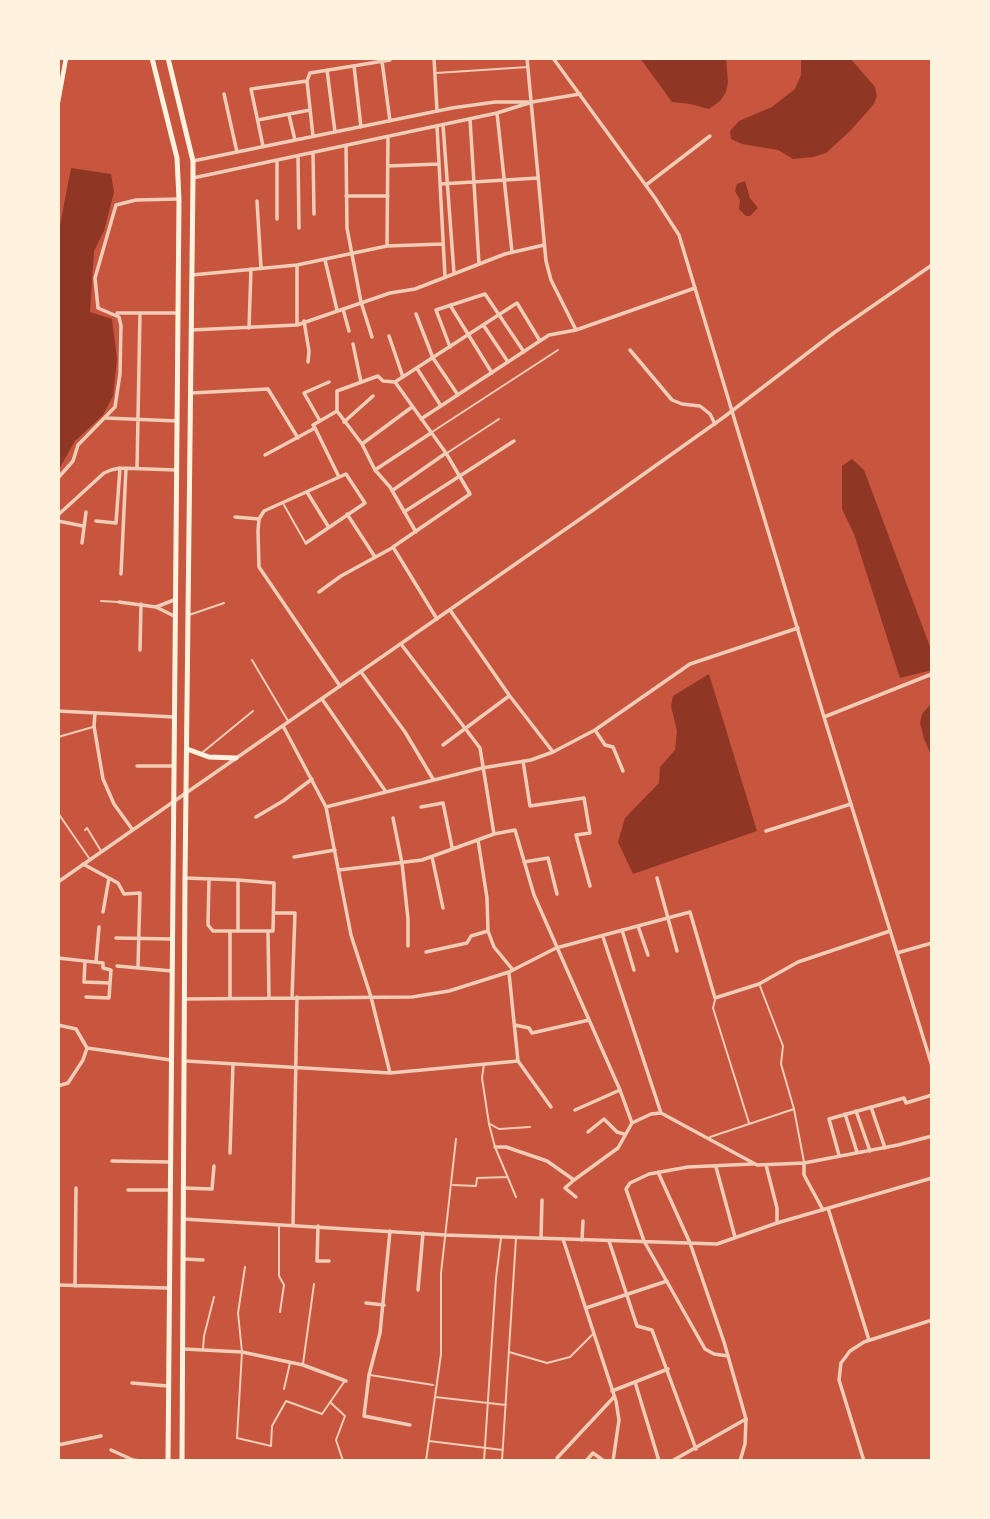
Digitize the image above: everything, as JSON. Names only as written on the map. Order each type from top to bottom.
[{"type":"main road","points":[[58,102],[66,58]]},
{"type":"main road","points":[[152,58],[177,158],[179,199],[168,1461]]},
{"type":"main road","points":[[168,58],[193,161],[181,1259],[182,1461]]},
{"type":"main road","points":[[176,523],[190,523]]},
{"type":"main road","points":[[187,750],[221,759],[236,758]]},
{"type":"street","points":[[434,58],[438,111]]},
{"type":"street","points":[[527,58],[544,246],[551,280],[576,330]]},
{"type":"street","points":[[553,58],[646,185],[679,235],[932,1066]]},
{"type":"street","points":[[313,136],[307,81],[310,73],[390,60]]},
{"type":"street","points":[[382,61],[390,121]]},
{"type":"street","points":[[354,66],[361,127]]},
{"type":"street","points":[[327,70],[335,132]]},
{"type":"street","points":[[263,146],[251,89],[307,81]]},
{"type":"street","points":[[224,94],[237,152]]},
{"type":"street","points":[[193,178],[497,113],[532,102],[580,94]]},
{"type":"street","points":[[193,161],[438,111],[495,102],[532,102]]},
{"type":"street","points":[[258,120],[310,110]]},
{"type":"street","points":[[497,113],[512,253]]},
{"type":"street","points":[[289,114],[295,140]]},
{"type":"street","points":[[470,119],[479,264]]},
{"type":"street","points":[[443,125],[454,274]]},
{"type":"street","points":[[437,126],[445,277]]},
{"type":"street","points":[[646,185],[710,136]]},
{"type":"street","points":[[387,246],[388,137]]},
{"type":"street","points":[[346,146],[347,228],[372,337]]},
{"type":"street","points":[[313,153],[314,214]]},
{"type":"street","points":[[298,156],[299,228]]},
{"type":"street","points":[[277,160],[277,219]]},
{"type":"street","points":[[388,166],[439,164]]},
{"type":"street","points":[[440,184],[538,178]]},
{"type":"street","points":[[346,196],[387,196]]},
{"type":"street","points":[[178,313],[114,313],[98,308],[95,278],[116,205],[136,200],[179,199]]},
{"type":"street","points":[[257,201],[261,268]]},
{"type":"street","points":[[192,275],[297,265],[387,246],[443,244]]},
{"type":"street","points":[[191,330],[297,325],[390,293],[415,289],[512,253],[544,246]]},
{"type":"street","points":[[325,260],[337,310]]},
{"type":"street","points":[[297,265],[297,325]]},
{"type":"street","points":[[58,882],[715,424],[835,332],[932,265]]},
{"type":"street","points":[[248,328],[251,269]]},
{"type":"street","points":[[421,419],[549,335],[576,330],[695,288]]},
{"type":"street","points":[[450,347],[436,310],[485,294],[524,352]]},
{"type":"street","points":[[416,532],[392,491],[375,470],[362,444],[337,411],[337,391],[378,376],[383,381],[395,382],[517,303],[540,341]]},
{"type":"street","points":[[450,305],[492,373]]},
{"type":"street","points":[[343,308],[349,331]]},
{"type":"street","points":[[58,478],[74,461],[78,445],[115,407],[120,374],[121,326],[119,317],[114,313]]},
{"type":"street","points":[[137,468],[140,313]]},
{"type":"street","points":[[416,314],[433,358],[458,395]]},
{"type":"street","points":[[304,321],[308,362]]},
{"type":"street","points":[[483,325],[508,362]]},
{"type":"street","points":[[389,336],[403,377]]},
{"type":"street","points":[[353,344],[361,382]]},
{"type":"street","points":[[629,350],[672,400],[700,406],[710,414],[715,424]]},
{"type":"street","points":[[417,369],[441,406]]},
{"type":"street","points":[[320,421],[304,393],[329,382]]},
{"type":"street","points":[[319,592],[341,576],[393,547],[470,494],[446,453],[395,382]]},
{"type":"street","points":[[191,393],[268,389],[298,438]]},
{"type":"street","points":[[344,422],[373,396]]},
{"type":"street","points":[[362,444],[412,407]]},
{"type":"street","points":[[337,411],[313,425],[339,477]]},
{"type":"street","points":[[106,418],[177,421]]},
{"type":"street","points":[[265,456],[315,428]]},
{"type":"street","points":[[375,470],[431,433]]},
{"type":"street","points":[[404,512],[514,441]]},
{"type":"street","points":[[392,491],[446,453]]},
{"type":"street","points":[[58,515],[104,473],[120,468],[177,470]]},
{"type":"street","points":[[96,521],[116,523],[120,468]]},
{"type":"street","points":[[121,574],[126,468]]},
{"type":"street","points":[[306,543],[365,503],[346,474],[264,511],[259,519],[259,567],[340,686]]},
{"type":"street","points":[[307,492],[328,526]]},
{"type":"street","points":[[82,543],[86,512]]},
{"type":"street","points":[[347,514],[375,557]]},
{"type":"street","points":[[235,517],[259,519]]},
{"type":"street","points":[[58,521],[84,526]]},
{"type":"street","points":[[393,547],[437,619]]},
{"type":"street","points":[[156,607],[174,600]]},
{"type":"street","points":[[119,602],[156,607],[174,616]]},
{"type":"street","points":[[140,650],[141,604]]},
{"type":"street","points":[[450,610],[509,695],[553,752]]},
{"type":"street","points":[[326,807],[553,752],[595,730],[690,664],[798,628]]},
{"type":"street","points":[[401,645],[480,748],[494,834]]},
{"type":"street","points":[[361,673],[405,732],[433,779]]},
{"type":"street","points":[[824,717],[932,674]]},
{"type":"street","points":[[443,745],[509,695]]},
{"type":"street","points":[[322,699],[386,792]]},
{"type":"street","points":[[58,711],[174,717]]},
{"type":"street","points":[[95,713],[94,726],[103,779],[114,804],[132,829]]},
{"type":"street","points":[[283,726],[326,807],[351,935],[371,997],[390,1073]]},
{"type":"street","points":[[595,730],[605,745],[613,747],[623,771]]},
{"type":"street","points":[[523,761],[530,806],[584,798],[590,833],[576,835],[590,887]]},
{"type":"street","points":[[137,766],[173,766]]},
{"type":"street","points":[[256,817],[313,779]]},
{"type":"street","points":[[421,807],[443,803],[452,847]]},
{"type":"street","points":[[766,831],[851,804]]},
{"type":"street","points":[[393,818],[402,863],[408,946]]},
{"type":"street","points":[[339,870],[432,857],[452,847],[515,830],[534,895],[632,1123]]},
{"type":"street","points":[[478,841],[487,898],[488,931],[494,947],[511,971],[518,1061],[551,1107]]},
{"type":"street","points":[[294,857],[335,850]]},
{"type":"street","points":[[432,857],[443,908]]},
{"type":"street","points":[[524,862],[548,858],[557,894]]},
{"type":"street","points":[[83,864],[118,883],[124,894],[140,893],[138,967]]},
{"type":"street","points":[[103,912],[109,878]]},
{"type":"street","points":[[185,878],[238,880],[274,883],[273,931],[213,931],[208,925],[209,879]]},
{"type":"street","points":[[657,878],[677,951]]},
{"type":"street","points":[[237,931],[238,880]]},
{"type":"street","points":[[185,999],[412,997],[449,991],[511,971],[556,948],[690,912],[715,998],[759,984],[798,962],[890,931]]},
{"type":"street","points":[[273,913],[295,913],[294,998],[297,1067],[293,1225]]},
{"type":"street","points":[[638,926],[648,956]]},
{"type":"street","points":[[96,962],[99,927]]},
{"type":"street","points":[[622,930],[635,970]]},
{"type":"street","points":[[230,931],[230,998]]},
{"type":"street","points":[[268,931],[269,998]]},
{"type":"street","points":[[426,952],[467,943],[471,936],[488,931]]},
{"type":"street","points":[[603,937],[661,1114]]},
{"type":"street","points":[[116,938],[172,939]]},
{"type":"street","points":[[897,953],[932,943]]},
{"type":"street","points":[[58,958],[103,963],[103,968],[111,970],[110,998],[86,997]]},
{"type":"street","points":[[85,961],[85,982],[110,983]]},
{"type":"street","points":[[117,967],[172,971]]},
{"type":"street","points":[[515,1025],[529,1028],[532,1033],[589,1020]]},
{"type":"street","points":[[58,1025],[76,1029],[87,1048],[83,1060],[68,1083],[58,1086]]},
{"type":"street","points":[[87,1048],[171,1060]]},
{"type":"street","points":[[185,1062],[390,1073],[518,1061]]},
{"type":"street","points":[[230,1153],[233,1064]]},
{"type":"street","points":[[575,1110],[620,1090]]},
{"type":"street","points":[[839,1155],[829,1119],[904,1098],[906,1103],[932,1095]]},
{"type":"street","points":[[871,1107],[885,1148]]},
{"type":"street","points":[[856,1111],[870,1151]]},
{"type":"street","points":[[576,1197],[565,1188],[618,1148],[632,1123],[651,1114],[661,1114],[757,1165]]},
{"type":"street","points":[[845,1114],[858,1153]]},
{"type":"street","points":[[588,1132],[604,1119],[617,1132],[624,1134]]},
{"type":"street","points":[[728,1356],[714,1354],[705,1349],[644,1241],[626,1189],[634,1180],[688,1167],[804,1163],[932,1136]]},
{"type":"street","points":[[495,1147],[506,1147],[547,1161],[574,1180]]},
{"type":"street","points":[[112,1161],[170,1162]]},
{"type":"street","points":[[804,1163],[804,1175],[822,1210]]},
{"type":"street","points":[[766,1165],[777,1208],[777,1223]]},
{"type":"street","points":[[183,1188],[212,1189],[214,1166]]},
{"type":"street","points":[[716,1167],[736,1237]]},
{"type":"street","points":[[659,1172],[690,1243],[746,1419],[745,1444],[740,1461]]},
{"type":"street","points":[[183,1219],[445,1235],[717,1244],[777,1223],[932,1178]]},
{"type":"street","points":[[75,1286],[76,1188]]},
{"type":"street","points":[[128,1190],[170,1190]]},
{"type":"street","points":[[541,1238],[542,1200]]},
{"type":"street","points":[[828,1208],[869,1340]]},
{"type":"street","points":[[582,1240],[583,1222]]},
{"type":"street","points":[[318,1226],[317,1261],[329,1261]]},
{"type":"street","points":[[390,1231],[380,1333],[369,1375],[364,1416],[410,1425]]},
{"type":"street","points":[[418,1290],[423,1233]]},
{"type":"street","points":[[563,1239],[614,1397],[619,1420],[613,1461]]},
{"type":"street","points":[[609,1241],[638,1327],[652,1329],[696,1449]]},
{"type":"street","points":[[181,1259],[203,1260]]},
{"type":"street","points":[[585,1308],[667,1281]]},
{"type":"street","points":[[58,1285],[168,1288]]},
{"type":"street","points":[[366,1303],[383,1305]]},
{"type":"street","points":[[864,1461],[838,1376],[841,1363],[846,1354],[859,1344],[932,1320]]},
{"type":"street","points":[[181,1349],[242,1352],[303,1365],[345,1381]]},
{"type":"street","points":[[612,1391],[668,1369]]},
{"type":"street","points":[[635,1382],[659,1461]]},
{"type":"street","points":[[132,1383],[167,1386]]},
{"type":"street","points":[[557,1458],[614,1397]]},
{"type":"street","points":[[672,1461],[746,1419]]},
{"type":"street","points":[[58,1445],[101,1436]]},
{"type":"street","points":[[111,1450],[140,1461]]},
{"type":"street","points":[[586,1461],[593,1452],[604,1461]]},
{"type":"lane","points":[[435,73],[528,67]]},
{"type":"lane","points":[[431,433],[558,350]]},
{"type":"lane","points":[[446,453],[499,419]]},
{"type":"lane","points":[[283,504],[306,543]]},
{"type":"lane","points":[[101,601],[119,602]]},
{"type":"lane","points":[[189,615],[224,603]]},
{"type":"lane","points":[[252,660],[288,722]]},
{"type":"lane","points":[[200,755],[253,711]]},
{"type":"lane","points":[[58,737],[94,726]]},
{"type":"lane","points":[[58,813],[90,859]]},
{"type":"lane","points":[[85,830],[87,828],[101,851]]},
{"type":"lane","points":[[759,984],[783,1046],[781,1065],[804,1163]]},
{"type":"lane","points":[[715,998],[713,1007],[749,1123]]},
{"type":"lane","points":[[484,1063],[482,1078],[489,1124],[495,1147],[516,1197]]},
{"type":"lane","points":[[705,1138],[793,1109]]},
{"type":"lane","points":[[489,1124],[499,1129],[530,1127]]},
{"type":"lane","points":[[426,1461],[441,1354],[442,1273],[456,1139]]},
{"type":"lane","points":[[452,1185],[476,1186],[477,1178],[508,1177]]},
{"type":"lane","points":[[279,1224],[279,1276],[284,1285],[280,1312]]},
{"type":"lane","points":[[484,1461],[496,1278],[502,1237]]},
{"type":"lane","points":[[502,1461],[516,1237]]},
{"type":"lane","points":[[245,1267],[238,1313],[242,1352],[237,1438],[271,1446],[272,1426],[286,1401],[323,1413],[345,1381]]},
{"type":"lane","points":[[303,1365],[314,1283]]},
{"type":"lane","points":[[203,1350],[214,1297]]},
{"type":"lane","points":[[508,1351],[547,1363],[570,1357],[593,1334]]},
{"type":"lane","points":[[284,1389],[291,1362]]},
{"type":"lane","points":[[369,1375],[436,1386]]},
{"type":"lane","points":[[434,1396],[506,1405]]},
{"type":"lane","points":[[330,1402],[345,1416],[336,1440],[343,1461]]},
{"type":"lane","points":[[428,1441],[503,1450]]},
{"type":"shaded area","points":[[640,58],[726,58],[726,92],[720,101],[709,109],[672,102]]},
{"type":"shaded area","points":[[801,58],[850,58],[875,87],[877,96],[874,104],[826,153],[813,157],[793,159],[778,150],[742,144],[731,139],[730,131],[739,121],[772,107],[795,89],[801,75]]},
{"type":"shaded area","points":[[71,168],[111,174],[114,192],[104,231],[94,251],[90,312],[112,319],[117,359],[113,396],[103,415],[75,441],[58,471],[58,236]]},
{"type":"shaded area","points":[[745,181],[750,198],[758,208],[750,216],[746,216],[739,209],[740,200],[735,191],[737,184]]},
{"type":"shaded area","points":[[852,459],[864,470],[932,652],[932,670],[900,678],[854,534],[842,509],[842,466]]},
{"type":"shaded area","points":[[709,674],[757,831],[633,874],[618,842],[625,818],[659,783],[660,767],[675,750],[677,731],[671,706],[673,696]]},
{"type":"shaded area","points":[[932,703],[932,757],[920,723],[922,714]]}]
